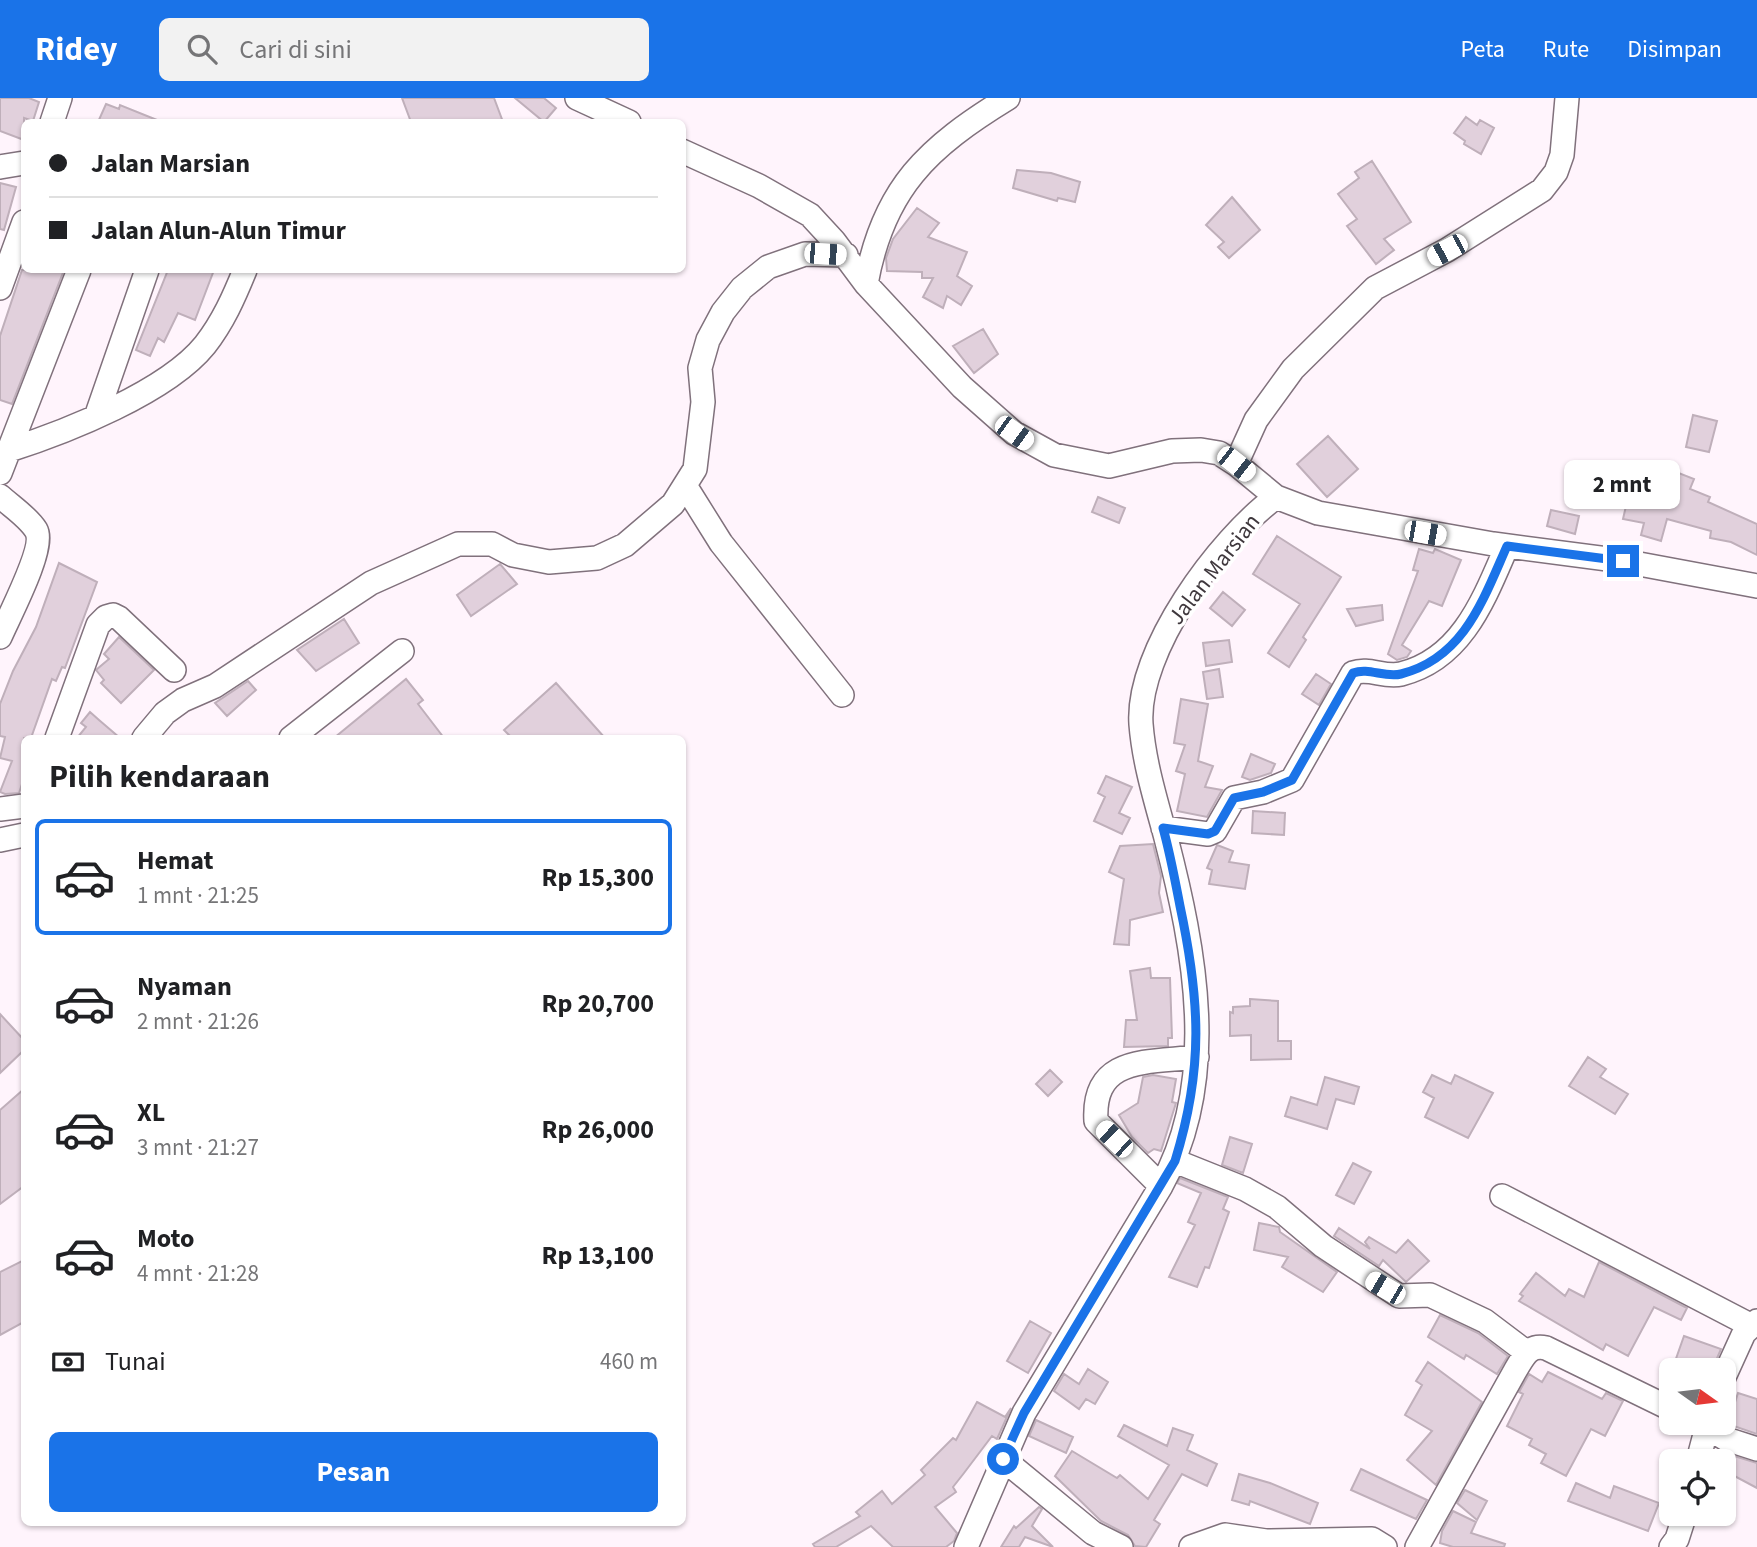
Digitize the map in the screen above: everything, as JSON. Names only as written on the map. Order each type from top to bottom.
[{"type":"street","points":[[53,119],[61,98]]},
{"type":"street","points":[[866,284],[872,248],[904,182],[926,158],[970,121],[1008,98]]},
{"type":"street","points":[[1236,464],[1256,420],[1293,369],[1327,332],[1375,288],[1447,250],[1542,190],[1556,172],[1562,155],[1567,98]]},
{"type":"street","points":[[581,99],[623,119]]},
{"type":"street","points":[[686,153],[792,203],[810,215],[866,284],[970,395],[1030,444],[1082,463],[1109,466],[1172,451],[1201,450],[1219,453],[1276,497],[1318,513],[1507,546],[1623,561],[1757,586]]},
{"type":"street","points":[[0,167],[21,164]]},
{"type":"street","points":[[0,288],[21,230]]},
{"type":"street","points":[[147,735],[165,713],[183,700],[215,686],[371,583],[458,544],[492,544],[513,555],[549,562],[597,558],[625,545],[673,504],[686,487],[699,451],[703,402],[700,368],[708,340],[723,312],[742,288],[768,267],[806,254],[845,255]]},
{"type":"street","points":[[0,474],[78,273]]},
{"type":"street","points":[[97,414],[146,273]]},
{"type":"street","points":[[9,450],[68,431],[168,379],[203,347],[227,313],[244,273]]},
{"type":"street","points":[[686,487],[721,543],[842,695]]},
{"type":"street","points":[[0,496],[34,527],[38,539],[33,561],[0,637]]},
{"type":"street","name":"Jalan Marsian","points":[[966,1547],[1024,1413],[1175,1161],[1185,1127],[1197,1057],[1196,997],[1191,960],[1141,722],[1153,661],[1186,598],[1258,510],[1276,497]]},
{"type":"street","points":[[1163,828],[1208,834],[1215,831],[1234,798],[1263,792],[1292,780],[1353,673],[1364,671],[1389,677],[1403,673],[1428,665],[1457,643],[1471,621],[1507,546]]},
{"type":"street","points":[[58,735],[98,625],[106,617],[113,615],[119,618],[174,670]]},
{"type":"street","points":[[294,735],[402,652]]},
{"type":"street","points":[[0,809],[21,806]]},
{"type":"street","points":[[1161,1186],[1096,1121],[1104,1081],[1121,1066],[1197,1057]]},
{"type":"street","points":[[1175,1161],[1245,1189],[1277,1207],[1323,1246],[1399,1296],[1430,1295],[1485,1321],[1526,1352]]},
{"type":"street","points":[[1502,1196],[1754,1323],[1735,1348],[1731,1358]]},
{"type":"street","points":[[1417,1547],[1526,1352],[1539,1346],[1546,1348],[1659,1403]]},
{"type":"street","points":[[1719,1435],[1726,1440],[1757,1449]]},
{"type":"street","points":[[1003,1459],[1093,1534],[1121,1547]]},
{"type":"street","points":[[1671,1547],[1681,1526]]},
{"type":"street","points":[[1191,1547],[1225,1535],[1266,1541],[1372,1539],[1385,1547]]},
{"type":"building","points":[[0,98],[29,98],[39,102],[34,119],[21,119],[21,139],[0,131]]},
{"type":"building","points":[[402,98],[494,98],[502,119],[410,119]]},
{"type":"building","points":[[515,98],[544,98],[556,108],[547,119],[540,119]]},
{"type":"building","points":[[106,104],[119,109],[120,105],[155,119],[99,119]]},
{"type":"building","points":[[1466,117],[1477,125],[1480,120],[1494,128],[1481,154],[1464,144],[1465,141],[1454,133]]},
{"type":"building","points":[[1372,161],[1411,222],[1384,239],[1394,250],[1376,264],[1347,226],[1357,219],[1338,194],[1359,178],[1355,172]]},
{"type":"building","points":[[1017,170],[1051,173],[1080,182],[1075,202],[1058,198],[1057,201],[1013,188]]},
{"type":"building","points":[[0,183],[16,187],[4,230],[0,229]]},
{"type":"building","points":[[1232,197],[1260,230],[1229,258],[1218,247],[1224,242],[1206,225]]},
{"type":"building","points":[[917,208],[939,223],[928,237],[967,252],[957,276],[972,286],[961,305],[947,296],[943,308],[923,297],[933,278],[922,278],[922,272],[887,271],[886,258],[893,239]]},
{"type":"building","points":[[21,273],[63,273],[12,404],[0,400],[0,336]]},
{"type":"building","points":[[167,273],[213,273],[195,320],[178,313],[164,342],[158,338],[150,356],[136,350]]},
{"type":"building","points":[[983,329],[998,354],[974,373],[953,346]]},
{"type":"building","points":[[1693,415],[1717,421],[1709,452],[1686,447]]},
{"type":"building","points":[[1328,436],[1358,469],[1327,497],[1297,464]]},
{"type":"building","points":[[1592,464],[1607,468],[1607,465],[1627,467],[1657,475],[1661,466],[1694,479],[1690,489],[1710,497],[1708,502],[1757,524],[1757,555],[1731,542],[1710,538],[1711,531],[1667,519],[1661,541],[1641,535],[1644,523],[1623,519],[1626,506],[1584,496]]},
{"type":"building","points":[[1098,497],[1125,508],[1119,523],[1092,512]]},
{"type":"building","points":[[1551,510],[1579,516],[1575,534],[1547,526]]},
{"type":"building","points":[[1277,536],[1341,577],[1303,637],[1306,640],[1289,667],[1268,653],[1300,604],[1253,574]]},
{"type":"building","points":[[1419,549],[1433,553],[1435,549],[1461,560],[1442,606],[1429,601],[1402,645],[1411,651],[1407,657],[1397,660],[1388,654],[1418,571],[1413,570]]},
{"type":"building","points":[[59,563],[97,582],[65,668],[62,667],[56,681],[52,679],[32,735],[21,735],[19,793],[5,794],[0,792],[12,761],[0,758],[5,737],[0,736],[0,704],[13,671],[36,627]]},
{"type":"building","points":[[500,564],[517,584],[471,616],[457,595]]},
{"type":"building","points":[[1223,592],[1245,610],[1232,626],[1210,608]]},
{"type":"building","points":[[1382,605],[1383,620],[1356,626],[1347,609]]},
{"type":"building","points":[[344,619],[359,643],[316,671],[297,650]]},
{"type":"building","points":[[119,637],[154,670],[121,703],[101,683],[104,680],[96,670],[109,659],[104,654]]},
{"type":"building","points":[[1229,640],[1232,662],[1206,666],[1203,643]]},
{"type":"building","points":[[1219,669],[1223,697],[1207,699],[1203,672]]},
{"type":"building","points":[[1316,674],[1331,684],[1319,705],[1302,694]]},
{"type":"building","points":[[406,679],[423,700],[418,704],[442,735],[338,735]]},
{"type":"building","points":[[248,681],[256,690],[227,716],[215,703]]},
{"type":"building","points":[[556,683],[602,735],[509,735],[504,730]]},
{"type":"building","points":[[1181,699],[1208,704],[1198,761],[1213,766],[1205,787],[1222,790],[1207,817],[1177,811],[1185,774],[1176,771],[1185,745],[1174,743]]},
{"type":"building","points":[[90,712],[117,735],[79,735],[86,727],[81,723]]},
{"type":"building","points":[[1251,754],[1275,764],[1271,773],[1250,780],[1242,777]]},
{"type":"building","points":[[1106,776],[1132,787],[1119,813],[1130,818],[1122,834],[1094,821],[1105,797],[1098,793]]},
{"type":"building","points":[[1253,811],[1285,813],[1284,835],[1252,833]]},
{"type":"building","points":[[1153,844],[1161,876],[1159,893],[1163,912],[1130,920],[1129,945],[1114,944],[1124,879],[1109,872],[1120,846]]},
{"type":"building","points":[[1217,845],[1233,851],[1229,862],[1249,865],[1245,889],[1209,884],[1212,870],[1207,868]]},
{"type":"building","points":[[1150,968],[1151,978],[1170,978],[1172,1038],[1168,1038],[1168,1046],[1124,1047],[1126,1020],[1137,1020],[1130,971]]},
{"type":"building","points":[[1250,999],[1278,1001],[1278,1041],[1291,1041],[1291,1059],[1251,1060],[1251,1035],[1230,1036],[1230,1012],[1233,1013],[1233,1007],[1250,1006]]},
{"type":"building","points":[[0,1014],[21,1037],[21,1053],[0,1073]]},
{"type":"building","points":[[1588,1057],[1606,1069],[1600,1077],[1628,1094],[1615,1114],[1569,1086]]},
{"type":"building","points":[[1050,1070],[1062,1082],[1048,1096],[1036,1084]]},
{"type":"building","points":[[1153,1075],[1176,1079],[1172,1102],[1176,1103],[1161,1151],[1154,1149],[1148,1153],[1132,1137],[1119,1115],[1138,1103],[1143,1077]]},
{"type":"building","points":[[1432,1075],[1451,1084],[1455,1075],[1493,1093],[1468,1138],[1425,1117],[1434,1098],[1423,1092]]},
{"type":"building","points":[[1325,1077],[1359,1087],[1354,1104],[1336,1099],[1327,1129],[1285,1116],[1291,1097],[1317,1105]]},
{"type":"building","points":[[21,1092],[21,1188],[0,1204],[0,1110]]},
{"type":"building","points":[[1230,1137],[1252,1144],[1243,1173],[1222,1165]]},
{"type":"building","points":[[1353,1163],[1371,1172],[1354,1204],[1336,1195]]},
{"type":"building","points":[[1180,1178],[1228,1197],[1223,1209],[1229,1212],[1209,1268],[1205,1267],[1197,1287],[1169,1277],[1195,1225],[1188,1222],[1201,1193],[1177,1183]]},
{"type":"building","points":[[1259,1223],[1279,1227],[1280,1232],[1337,1272],[1323,1292],[1282,1267],[1288,1257],[1254,1250]]},
{"type":"building","points":[[1339,1228],[1370,1249],[1365,1242],[1369,1237],[1396,1253],[1408,1240],[1429,1261],[1406,1282],[1383,1260],[1379,1266],[1334,1236]]},
{"type":"building","points":[[21,1262],[21,1324],[0,1335],[0,1272]]},
{"type":"building","points":[[1599,1262],[1687,1308],[1681,1320],[1654,1307],[1628,1356],[1606,1344],[1603,1350],[1519,1301],[1523,1296],[1520,1294],[1536,1273],[1565,1296],[1569,1289],[1584,1297]]},
{"type":"building","points":[[1440,1315],[1478,1333],[1508,1356],[1497,1374],[1466,1355],[1464,1359],[1428,1337]]},
{"type":"building","points":[[1030,1321],[1051,1333],[1028,1373],[1007,1361]]},
{"type":"building","points":[[1684,1336],[1721,1349],[1717,1358],[1676,1358]]},
{"type":"building","points":[[1428,1362],[1482,1402],[1436,1485],[1407,1460],[1432,1431],[1405,1415],[1422,1385],[1416,1381]]},
{"type":"building","points":[[1088,1369],[1108,1382],[1095,1404],[1086,1399],[1079,1409],[1054,1391],[1064,1374],[1079,1384]]},
{"type":"building","points":[[1548,1372],[1602,1399],[1606,1393],[1623,1401],[1605,1436],[1591,1429],[1566,1476],[1541,1463],[1546,1454],[1529,1445],[1532,1439],[1507,1426],[1523,1394],[1519,1392],[1529,1374],[1542,1382]]},
{"type":"building","points":[[1738,1393],[1757,1399],[1757,1434],[1736,1427]]},
{"type":"building","points":[[977,1402],[1005,1417],[1011,1408],[997,1439],[992,1436],[953,1487],[956,1492],[935,1507],[957,1533],[954,1541],[946,1547],[893,1547],[871,1526],[836,1547],[815,1547],[813,1544],[860,1516],[856,1512],[882,1491],[892,1504],[925,1475],[921,1470],[953,1438],[956,1440]]},
{"type":"building","points":[[1036,1420],[1073,1437],[1066,1453],[1029,1436]]},
{"type":"building","points":[[1124,1425],[1167,1446],[1173,1428],[1193,1435],[1187,1450],[1217,1464],[1207,1486],[1182,1474],[1154,1520],[1160,1524],[1146,1547],[1135,1546],[1128,1535],[1101,1521],[1055,1476],[1072,1451],[1117,1478],[1120,1475],[1148,1499],[1169,1465],[1118,1436]]},
{"type":"building","points":[[1736,1457],[1757,1463],[1757,1488],[1736,1477]]},
{"type":"building","points":[[1361,1469],[1427,1500],[1416,1519],[1351,1490]]},
{"type":"building","points":[[1239,1474],[1270,1483],[1318,1503],[1310,1524],[1250,1501],[1249,1505],[1232,1500]]},
{"type":"building","points":[[1576,1483],[1610,1498],[1614,1486],[1659,1503],[1648,1531],[1568,1501]]},
{"type":"building","points":[[1465,1490],[1487,1501],[1477,1520],[1457,1503]]},
{"type":"building","points":[[1039,1507],[1042,1509],[1032,1526],[1053,1547],[1025,1537],[1019,1547],[1001,1547],[1014,1526],[1016,1528]]},
{"type":"building","points":[[1453,1511],[1476,1522],[1471,1533],[1505,1544],[1504,1547],[1453,1547],[1440,1543],[1442,1531]]},
{"type":"route","points":[[1003,1459],[1024,1413],[1175,1161],[1185,1127],[1197,1057],[1196,997],[1191,960],[1163,828],[1208,834],[1215,831],[1234,798],[1280,787],[1292,780],[1301,769],[1311,745],[1353,673],[1364,671],[1389,677],[1403,673],[1428,665],[1457,643],[1471,621],[1507,546],[1623,561]]}]
